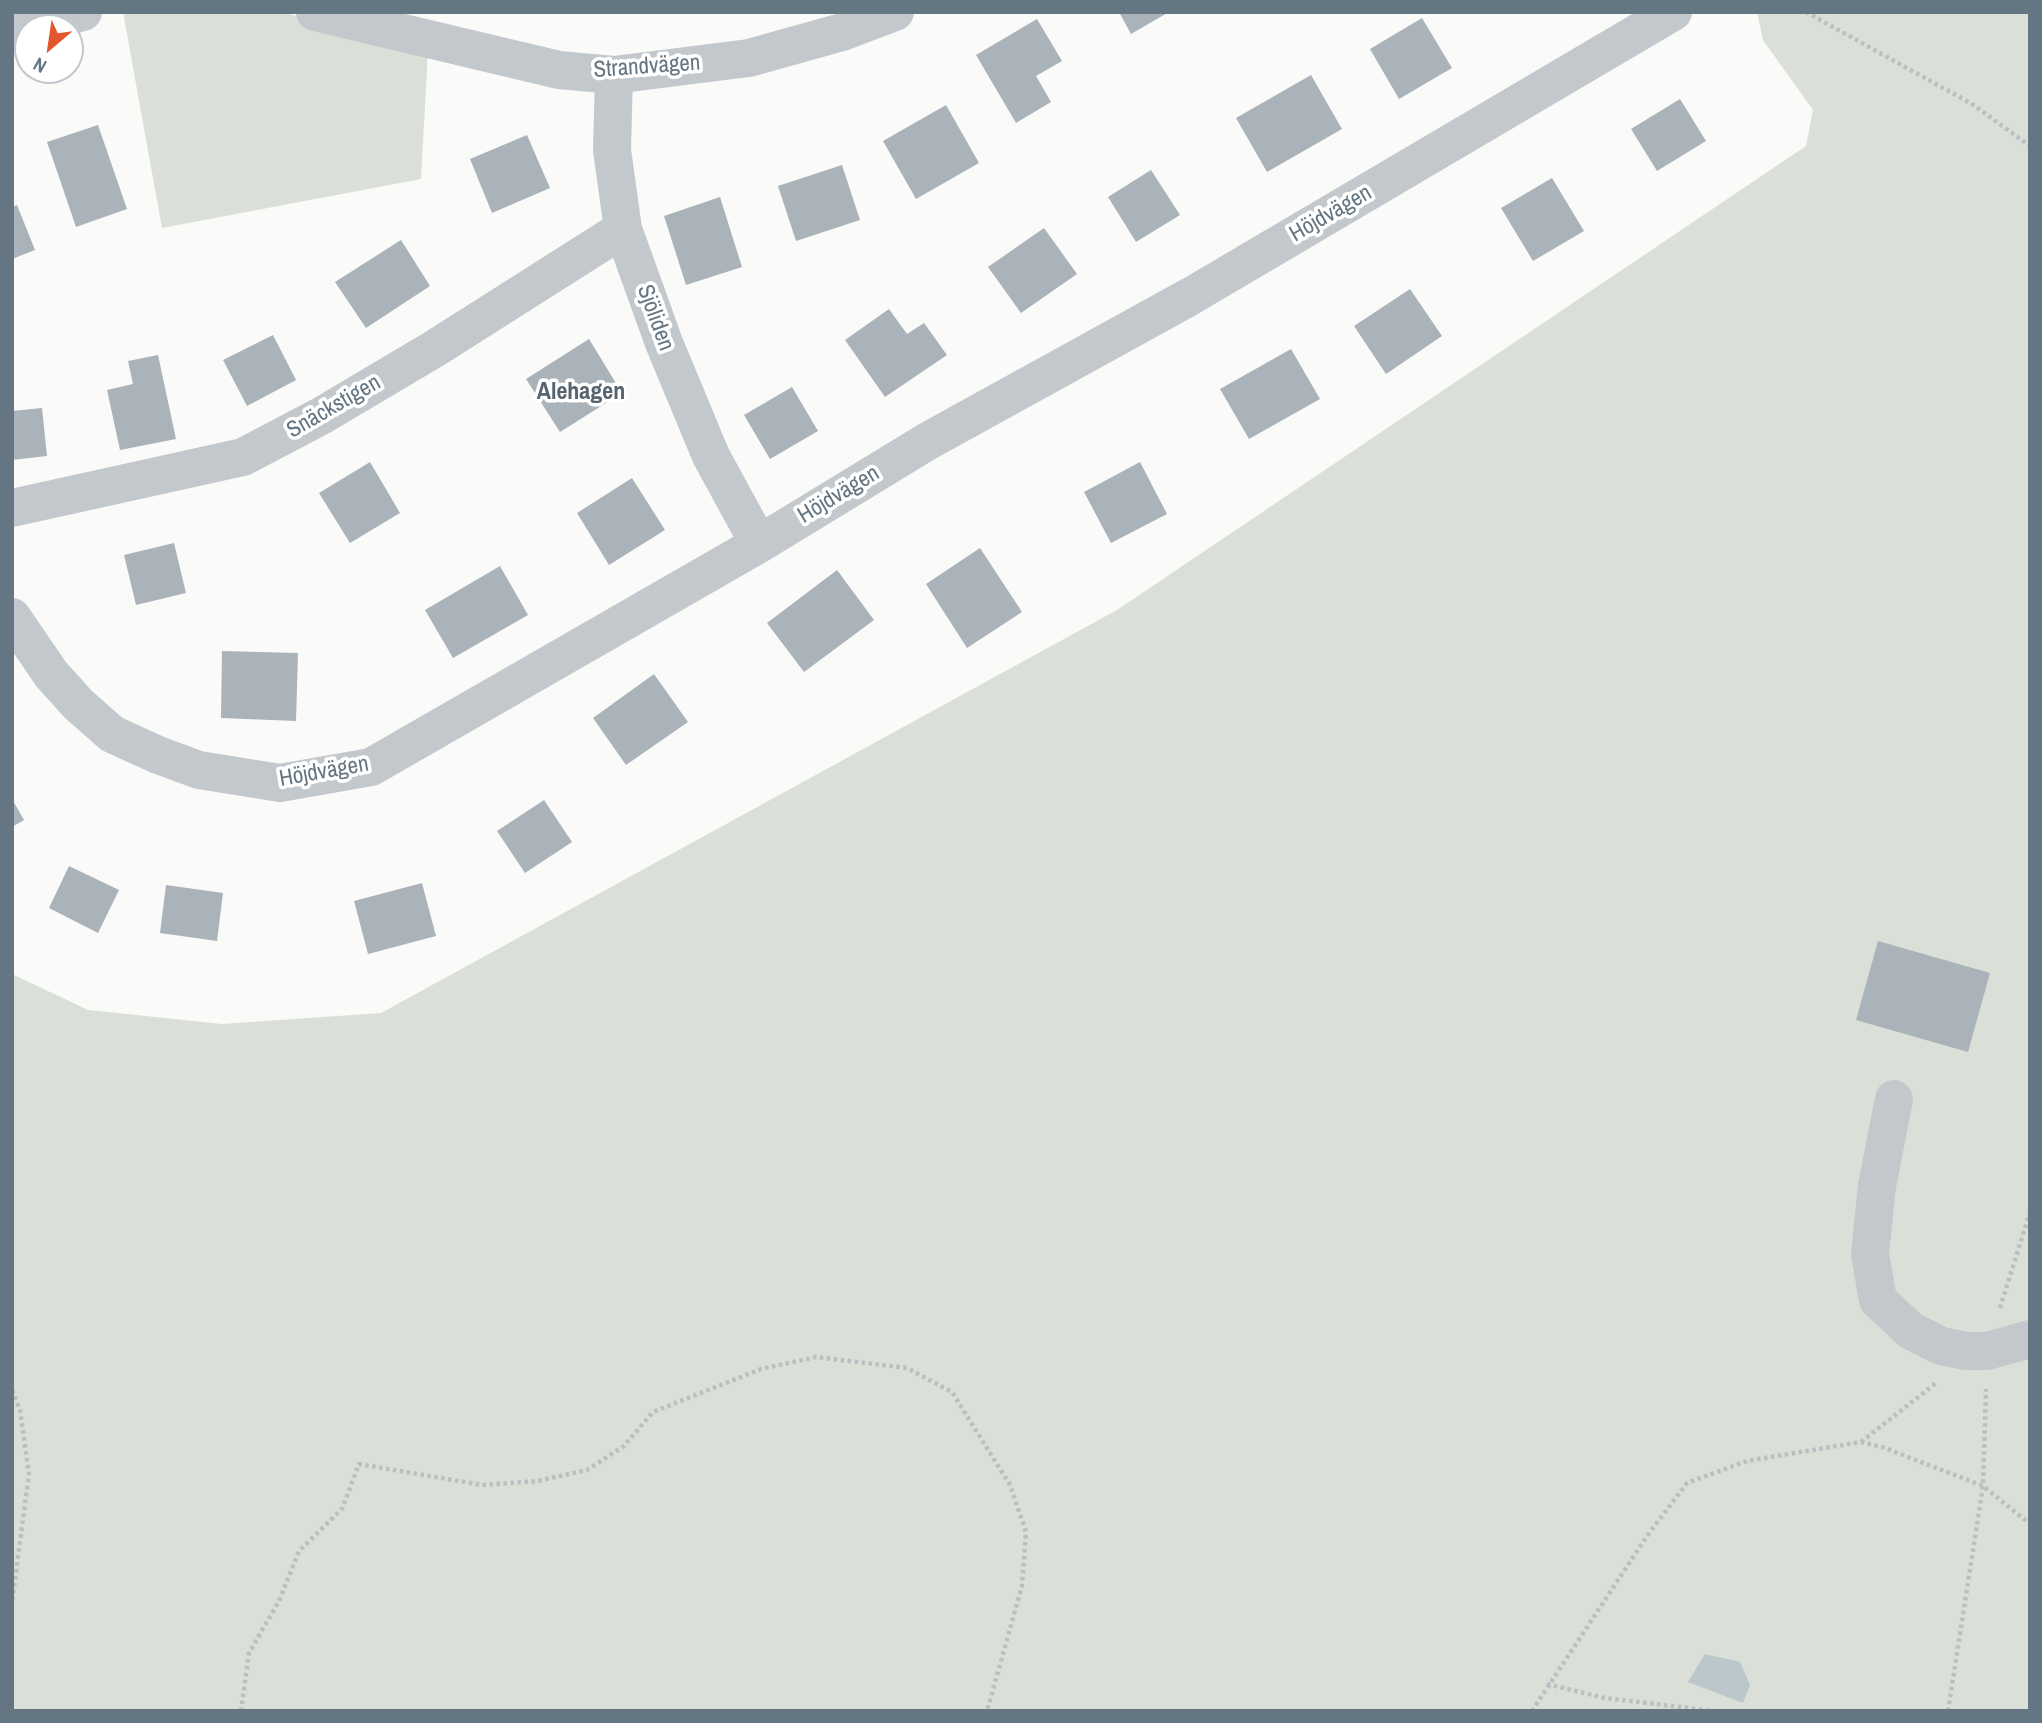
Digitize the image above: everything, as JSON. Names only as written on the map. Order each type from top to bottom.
[{"type":"street","points":[[12,32],[83,12]]},
{"type":"street","name":"Strandvägen","points":[[315,12],[559,70],[614,75],[749,58],[842,32],[895,12]]},
{"type":"street","name":"Höjdvägen","points":[[12,617],[51,674],[112,734],[200,770],[280,783],[371,767],[759,544],[928,441],[1191,296],[1673,12]]},
{"type":"street","name":"Sjöliden","points":[[614,75],[612,150],[623,229],[664,343],[710,456],[759,544]]},
{"type":"street","name":"Snäckstigen","points":[[12,508],[243,457],[321,416],[434,349],[623,229]]},
{"type":"street","points":[[1894,1099],[1877,1186],[1870,1254],[1878,1300],[1910,1330],[1941,1346],[1966,1351],[1987,1350],[2030,1339]]},
{"type":"path","points":[[1805,12],[1972,104],[2030,146]]},
{"type":"path","points":[[1948,1711],[1983,1486],[1987,1350],[2030,1212]]},
{"type":"path","points":[[1861,1442],[1962,1363],[1987,1350]]},
{"type":"path","points":[[241,1711],[249,1653],[279,1601],[299,1551],[342,1509],[359,1464],[482,1485],[537,1481],[587,1469],[624,1446],[653,1412],[761,1369],[816,1357],[907,1368],[952,1392],[1010,1485],[1026,1532],[1022,1586],[987,1711]]},
{"type":"path","points":[[12,1390],[20,1410],[29,1474],[12,1602]]},
{"type":"path","points":[[1532,1711],[1547,1684],[1687,1483],[1747,1461],[1861,1442],[1882,1447],[1983,1486],[2030,1524]]},
{"type":"path","points":[[1547,1684],[1605,1698],[1714,1711]]},
{"type":"shaded area","points":[[123,12],[281,12],[428,50],[421,179],[162,228]]},
{"type":"shaded area","points":[[1757,12],[2030,12],[2030,1711],[12,1711],[12,974],[88,1010],[222,1024],[381,1013],[1117,610],[1806,146],[1813,110],[1763,40]]},
{"type":"shaded area","points":[[1705,1654],[1740,1662],[1750,1685],[1743,1703],[1688,1682]]},
{"type":"building","points":[[1119,12],[1169,12],[1131,34]]},
{"type":"building","points":[[1422,18],[1452,68],[1399,99],[1370,49]]},
{"type":"building","points":[[1037,19],[1062,61],[1036,76],[1051,102],[1016,123],[976,55]]},
{"type":"building","points":[[1311,75],[1342,129],[1267,172],[1236,118]]},
{"type":"building","points":[[1680,99],[1706,141],[1657,171],[1631,129]]},
{"type":"building","points":[[946,105],[979,163],[916,199],[883,141]]},
{"type":"building","points":[[98,125],[127,209],[76,227],[47,142]]},
{"type":"building","points":[[527,135],[550,188],[492,213],[470,159]]},
{"type":"building","points":[[842,165],[860,220],[796,241],[778,186]]},
{"type":"building","points":[[1151,170],[1180,215],[1136,242],[1108,197]]},
{"type":"building","points":[[1552,178],[1584,231],[1533,261],[1501,208]]},
{"type":"building","points":[[720,197],[742,267],[686,285],[664,216]]},
{"type":"building","points":[[17,205],[35,250],[12,259],[12,207]]},
{"type":"building","points":[[1044,228],[1077,274],[1021,313],[988,267]]},
{"type":"building","points":[[401,240],[430,286],[366,328],[335,282]]},
{"type":"building","points":[[1410,289],[1442,336],[1386,374],[1354,326]]},
{"type":"building","points":[[889,309],[907,334],[924,323],[947,355],[885,397],[845,340]]},
{"type":"building","points":[[273,335],[296,380],[247,406],[223,360]]},
{"type":"building","points":[[589,339],[622,393],[560,432],[526,379]]},
{"type":"building","points":[[1291,349],[1320,399],[1249,439],[1220,389]]},
{"type":"building","points":[[158,355],[176,439],[120,450],[107,390],[133,384],[128,361]]},
{"type":"building","points":[[792,387],[818,431],[770,459],[744,415]]},
{"type":"building","points":[[42,408],[47,456],[12,460],[12,411]]},
{"type":"building","points":[[370,462],[400,513],[350,543],[319,493]]},
{"type":"building","points":[[1140,462],[1167,514],[1111,543],[1084,492]]},
{"type":"building","points":[[632,478],[665,530],[609,565],[577,513]]},
{"type":"building","points":[[174,543],[186,593],[136,605],[124,555]]},
{"type":"building","points":[[980,548],[1022,612],[967,648],[926,584]]},
{"type":"building","points":[[500,566],[528,615],[453,658],[425,610]]},
{"type":"building","points":[[837,570],[874,620],[804,672],[767,623]]},
{"type":"building","points":[[222,651],[298,653],[296,721],[221,718]]},
{"type":"building","points":[[654,674],[688,722],[626,765],[593,718]]},
{"type":"building","points":[[12,799],[24,820],[12,827]]},
{"type":"building","points":[[544,800],[572,842],[525,873],[497,831]]},
{"type":"building","points":[[69,866],[119,890],[98,933],[49,908]]},
{"type":"building","points":[[422,883],[436,936],[368,954],[354,901]]},
{"type":"building","points":[[166,885],[223,893],[217,941],[160,933]]},
{"type":"building","points":[[1878,941],[1990,973],[1968,1052],[1856,1020]]},
{"type":"district","name":"Alehagen","points":[[581,393]]}]
